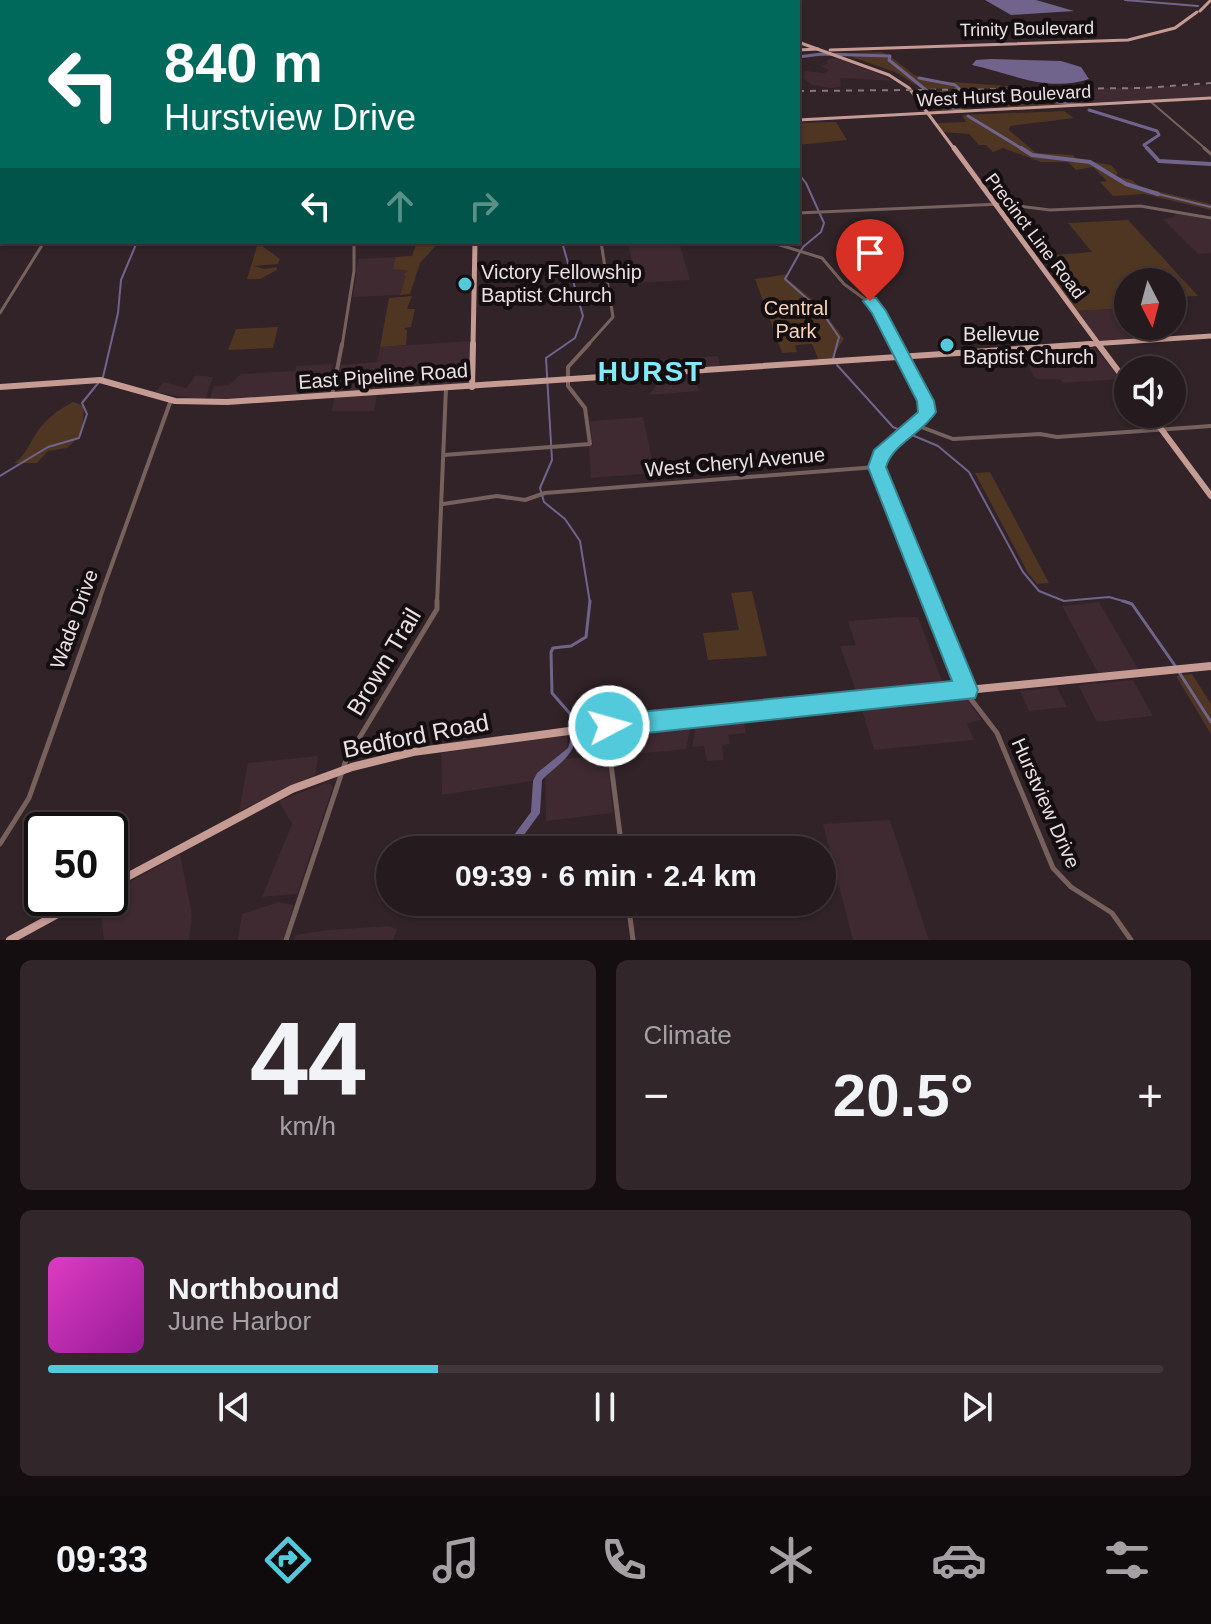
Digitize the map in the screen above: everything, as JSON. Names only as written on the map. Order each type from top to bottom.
[{"type":"main road","name":"Trinity Boulevard","points":[[800,50],[1109,41],[1156,35],[1180,26],[1208,0]]},
{"type":"main road","points":[[800,44],[810,48]]},
{"type":"main road","name":"Precinct Line Road","points":[[800,44],[904,85],[1114,365]]},
{"type":"main road","name":"Trinity Boulevard","points":[[800,50],[824,51]]},
{"type":"main road","name":"West Hurst Boulevard","points":[[800,121],[1211,99]]},
{"type":"main road","points":[[472,387],[475,244]]},
{"type":"main road","name":"East Pipeline Road","points":[[0,387],[94,380],[171,400],[201,403],[1211,336]]},
{"type":"main road","points":[[1161,429],[1211,496]]},
{"type":"main road","name":"Bedford Road","points":[[128,876],[270,799],[342,770],[425,750],[613,725],[1211,666]]},
{"type":"main road","points":[[10,940],[54,916]]},
{"type":"street","points":[[1152,103],[1211,154]]},
{"type":"street","points":[[800,213],[994,204],[1050,210],[1134,206],[1211,218]]},
{"type":"street","points":[[0,313],[43,244]]},
{"type":"street","points":[[332,396],[357,250],[355,244]]},
{"type":"street","points":[[444,455],[590,444],[586,412],[569,389],[569,379],[571,361],[613,317],[601,244]]},
{"type":"street","points":[[777,244],[822,258],[844,284],[877,308],[925,401],[927,414],[881,454],[877,467]]},
{"type":"street","name":"Brown Trail","points":[[286,940],[342,770],[437,609],[446,388]]},
{"type":"street","name":"Wade Drive","points":[[0,844],[29,798],[171,400]]},
{"type":"street","points":[[916,425],[953,439],[1040,434],[1057,437],[1211,426]]},
{"type":"street","name":"West Cheryl Avenue","points":[[443,504],[503,496],[525,500],[539,494],[877,467]]},
{"type":"street","name":"Hurstview Drive","points":[[877,467],[967,690],[975,707],[997,733],[1058,876],[1067,886],[1111,909],[1122,921],[1131,940]]},
{"type":"street","points":[[613,725],[609,753],[620,836]]},
{"type":"street","points":[[630,916],[633,940]]},
{"type":"shaded area","points":[[985,0],[1036,0],[1074,11],[1011,15]]},
{"type":"shaded area","points":[[836,58],[893,81],[840,78],[841,87],[830,88],[812,85],[803,78],[805,71],[824,73],[829,70],[821,66],[828,64],[826,60]]},
{"type":"shaded area","points":[[976,60],[1061,61],[1081,67],[1089,79],[1074,83],[1044,83],[972,65]]},
{"type":"shaded area","points":[[1211,85],[1211,97],[1088,104],[1030,98],[1017,91]]},
{"type":"shaded area","points":[[1176,213],[1211,220],[1211,253],[1198,254],[1163,219],[1174,217]]},
{"type":"shaded area","points":[[628,244],[680,244],[690,280],[636,283]]},
{"type":"shaded area","points":[[395,257],[393,269],[408,271],[400,295],[353,297],[358,259]]},
{"type":"shaded area","points":[[1114,309],[1114,340],[1099,341],[1076,311]]},
{"type":"shaded area","points":[[471,341],[470,384],[335,394],[340,365],[377,362],[380,347]]},
{"type":"shaded area","points":[[1094,348],[1114,371],[1114,379],[1063,383],[1060,379],[1036,379],[1019,352]]},
{"type":"shaded area","points":[[718,356],[721,369],[653,372],[652,360]]},
{"type":"shaded area","points":[[333,364],[328,394],[209,401],[214,386],[229,385],[241,374],[295,371],[296,366]]},
{"type":"shaded area","points":[[694,374],[699,391],[649,395],[655,387],[656,377]]},
{"type":"shaded area","points":[[196,375],[213,377],[205,400],[155,392],[164,382],[186,388]]},
{"type":"shaded area","points":[[377,395],[374,411],[332,411],[334,398]]},
{"type":"shaded area","points":[[643,417],[655,473],[591,478],[589,446],[593,446],[590,421]]},
{"type":"shaded area","points":[[1099,602],[1138,669],[1098,673],[1062,606]]},
{"type":"shaded area","points":[[918,617],[945,689],[858,697],[840,646],[856,645],[848,621]]},
{"type":"shaded area","points":[[1133,680],[1153,716],[1097,722],[1078,685]]},
{"type":"shaded area","points":[[1057,687],[1067,707],[1029,711],[1020,691]]},
{"type":"shaded area","points":[[965,697],[982,720],[967,723],[974,740],[874,750],[861,707]]},
{"type":"shaded area","points":[[743,719],[746,733],[728,735],[730,744],[722,745],[724,760],[707,761],[704,746],[692,747],[696,723]]},
{"type":"shaded area","points":[[687,724],[690,731],[686,749],[636,754],[633,729]]},
{"type":"shaded area","points":[[567,735],[568,749],[538,772],[533,781],[442,795],[441,753]]},
{"type":"shaded area","points":[[572,735],[575,735],[568,755],[542,780],[540,813],[523,836],[513,836],[531,812],[533,781],[537,773],[568,748]]},
{"type":"shaded area","points":[[607,755],[613,813],[546,821],[545,776],[565,759]]},
{"type":"shaded area","points":[[318,756],[315,775],[239,811],[248,763]]},
{"type":"shaded area","points":[[328,782],[333,787],[297,894],[262,897],[292,824],[279,801]]},
{"type":"shaded area","points":[[890,820],[929,940],[853,940],[836,874],[836,836],[826,836],[823,824]]},
{"type":"shaded area","points":[[180,854],[192,915],[189,940],[104,940],[101,916],[128,916],[128,883]]},
{"type":"shaded area","points":[[279,902],[294,905],[283,940],[238,940],[242,914]]},
{"type":"shaded area","points":[[389,926],[397,929],[393,940],[294,940],[296,935],[328,930]]},
{"type":"green space","points":[[881,52],[926,80],[1035,88],[922,89],[895,72],[852,57],[849,53]]},
{"type":"green space","points":[[918,91],[1074,91],[1019,92],[1030,98],[1088,104],[1009,108],[998,96],[961,96],[959,100],[966,109],[936,111]]},
{"type":"green space","points":[[1064,111],[1074,118],[1010,126],[1009,130],[1036,153],[1073,155],[1077,159],[1111,165],[1118,173],[1116,176],[1132,180],[1140,187],[1211,204],[1211,210],[1144,194],[1113,196],[1100,182],[1107,181],[1093,167],[1076,170],[1068,162],[1041,162],[1003,148],[993,152],[986,145],[979,145],[969,134],[943,132],[937,123],[966,122],[962,115]]},
{"type":"green space","points":[[836,122],[847,140],[800,145],[800,123]]},
{"type":"green space","points":[[1128,220],[1172,268],[1114,268],[1114,309],[1076,311],[1051,278],[1073,276],[1056,255],[1092,252],[1068,223]]},
{"type":"green space","points":[[258,244],[280,259],[278,264],[254,266],[264,269],[277,267],[277,270],[260,279],[247,279]]},
{"type":"green space","points":[[416,244],[437,244],[420,263],[410,294],[400,295],[406,276],[403,275],[408,271],[393,269],[395,257],[412,256]]},
{"type":"green space","name":"Central Park","points":[[789,274],[787,279],[817,303],[844,339],[834,354],[837,360],[819,361],[812,344],[795,345],[797,352],[782,353],[755,279]]},
{"type":"green space","points":[[1186,283],[1198,296],[1186,296]]},
{"type":"green space","points":[[412,296],[407,309],[415,309],[411,327],[404,328],[407,331],[406,345],[380,347],[389,298]]},
{"type":"green space","points":[[278,327],[273,348],[228,350],[236,329]]},
{"type":"green space","points":[[73,402],[84,406],[82,434],[67,448],[48,451],[37,463],[14,463],[46,421]]},
{"type":"green space","points":[[990,472],[1049,583],[1037,584],[1028,573],[975,473]]},
{"type":"green space","points":[[752,591],[767,656],[708,660],[703,633],[739,630],[731,593]]},
{"type":"green space","points":[[1192,674],[1211,704],[1211,734],[1176,676]]},
{"type":"waterway","points":[[1125,0],[1198,6]]},
{"type":"waterway","points":[[800,57],[822,54],[890,56],[889,60],[947,107],[963,111]]},
{"type":"waterway","points":[[919,78],[955,85],[964,93],[1083,105]]},
{"type":"waterway","points":[[1089,110],[1157,131],[1159,135],[1144,145],[1147,148]]},
{"type":"waterway","points":[[968,116],[1024,150]]},
{"type":"waterway","points":[[1021,148],[1032,155],[1090,162],[1126,184],[1158,194]]},
{"type":"waterway","points":[[1147,148],[1159,161],[1211,164]]},
{"type":"waterway","points":[[800,176],[824,223],[821,232],[803,247],[785,279],[822,312],[839,337],[833,359]]},
{"type":"waterway","points":[[1158,194],[1211,207]]},
{"type":"waterway","points":[[0,476],[48,447],[79,438],[87,414],[82,403],[103,377],[118,313],[121,280],[136,244]]},
{"type":"waterway","points":[[563,244],[583,316],[575,338],[546,358],[552,460],[540,488],[544,502],[565,519],[580,541],[590,602]]},
{"type":"waterway","points":[[837,365],[893,427],[938,446],[969,472],[1023,572],[1039,591],[1064,601],[1109,597],[1123,601]]},
{"type":"waterway","points":[[1123,601],[1130,603]]},
{"type":"waterway","points":[[1123,601],[1132,604],[1176,667]]},
{"type":"waterway","points":[[573,729],[572,716],[552,693],[551,652],[553,648],[571,646],[586,637],[590,602]]},
{"type":"waterway","points":[[1179,672],[1211,722]]},
{"type":"railway","points":[[800,91],[1143,88],[1211,83]]},
{"type":"place","name":"Victory Fellowship Baptist Church","points":[[465,284]]},
{"type":"place","name":"Bellevue Baptist Church","points":[[947,345]]},
{"type":"district","name":"HURST","points":[[651,371]]},
{"type":"route","points":[[609,726],[967,690],[876,464],[881,454],[922,420],[927,412],[925,401],[879,311],[870,301]]}]
